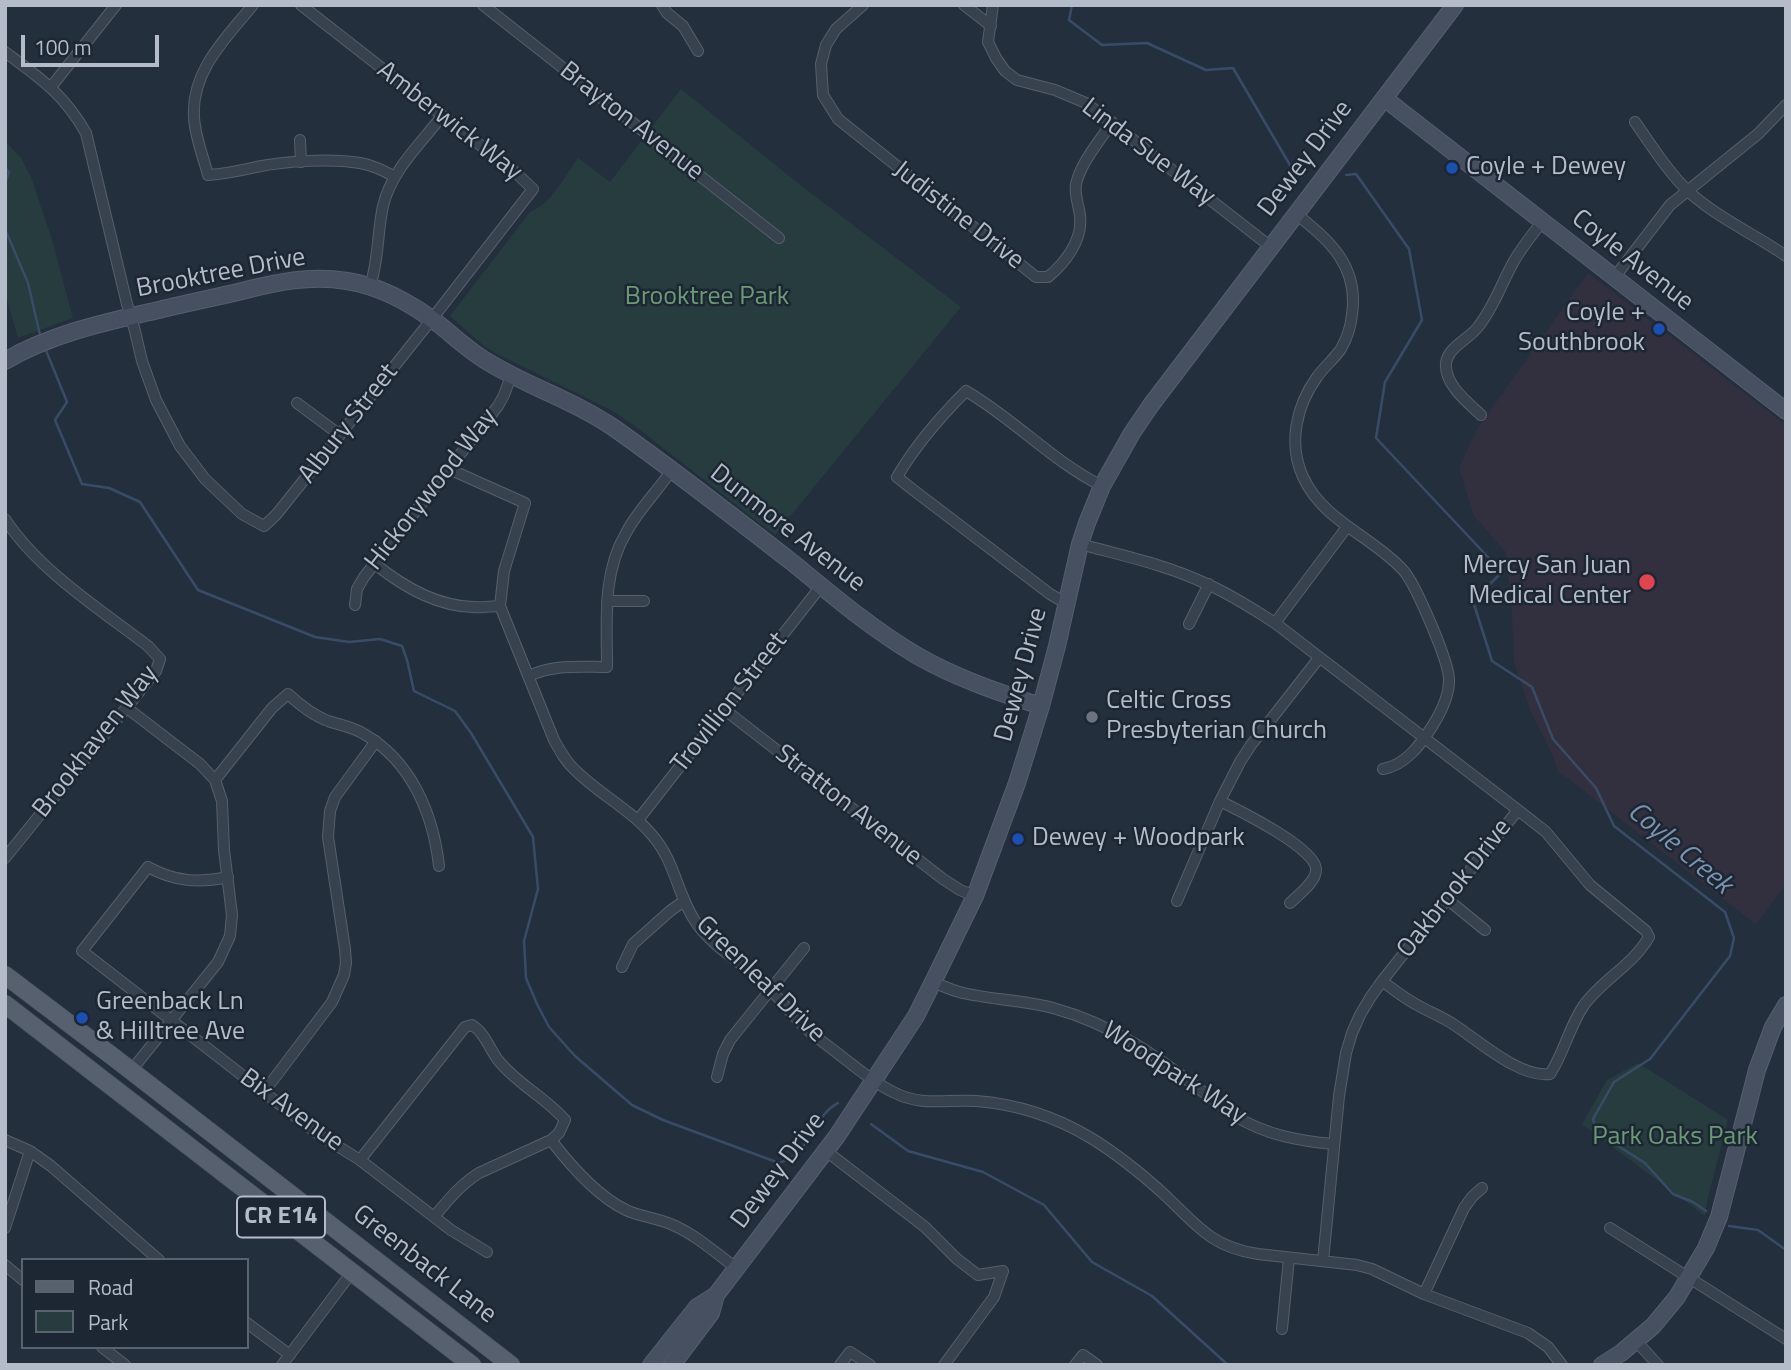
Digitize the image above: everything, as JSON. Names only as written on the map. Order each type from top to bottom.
[{"type":"main road","name":"Greenback Lane","points":[[5,975],[512,1365]]},
{"type":"main road","name":"Greenback Lane","points":[[5,1004],[472,1365]]},
{"type":"main road","points":[[90,1068],[131,1071]]},
{"type":"main road","points":[[352,1272],[386,1268]]},
{"type":"street","points":[[51,87],[116,5]]},
{"type":"street","points":[[253,5],[219,47],[200,76],[195,90],[196,135],[208,175],[300,162],[362,163],[395,177]]},
{"type":"street","name":"Amberwick Way","points":[[301,5],[533,188],[432,319]]},
{"type":"street","name":"Brayton Avenue","points":[[483,5],[779,239]]},
{"type":"street","points":[[662,5],[682,26],[698,51]]},
{"type":"street","name":"Judistine Drive","points":[[863,5],[836,29],[826,45],[821,64],[823,95],[838,119],[1036,277],[1048,277],[1074,247],[1081,220],[1075,188],[1079,172],[1112,122]]},
{"type":"street","points":[[964,5],[991,26]]},
{"type":"street","name":"Linda Sue Way","points":[[993,5],[988,42],[1005,71],[1017,80],[1055,90],[1086,103],[1271,247]]},
{"type":"street","name":"Dewey Drive","points":[[651,1365],[696,1307],[716,1295],[826,1151],[916,1016],[975,896],[1017,783],[1041,706],[1080,544],[1102,486],[1132,433],[1455,5]]},
{"type":"street","points":[[5,51],[51,87],[75,114],[86,133],[131,317]]},
{"type":"street","name":"Coyle Avenue","points":[[1384,98],[1786,411]]},
{"type":"street","points":[[1614,278],[1670,205],[1758,134],[1786,105]]},
{"type":"street","points":[[369,286],[377,259],[383,206],[389,188],[442,116]]},
{"type":"street","points":[[1635,122],[1687,190],[1717,213],[1785,254]]},
{"type":"street","points":[[300,141],[300,162]]},
{"type":"street","points":[[1296,214],[1318,232],[1338,254],[1349,275],[1354,295],[1348,335],[1303,400],[1295,438],[1298,465],[1312,494],[1323,507],[1392,559],[1411,580],[1444,659],[1449,678],[1448,691],[1440,714],[1424,738],[1403,762],[1383,769]]},
{"type":"street","points":[[1481,415],[1454,385],[1447,371],[1448,354],[1476,330],[1484,319],[1513,262],[1542,222]]},
{"type":"street","name":"Brooktree Drive","points":[[5,361],[59,336],[288,280],[317,278],[344,280],[369,286],[411,305],[471,351],[511,376]]},
{"type":"street","name":"Albury Street","points":[[131,317],[148,381],[164,419],[180,446],[226,501],[264,526],[276,515],[432,319]]},
{"type":"street","name":"Hickorywood Way","points":[[355,605],[360,582],[498,406],[511,376]]},
{"type":"street","name":"Dunmore Avenue","points":[[511,376],[603,420],[886,636],[914,654],[975,684],[1041,706]]},
{"type":"street","points":[[1067,604],[897,477],[966,391],[982,400],[1062,463],[1102,486]]},
{"type":"street","points":[[297,403],[340,435]]},
{"type":"street","name":"Greenleaf Drive","points":[[449,469],[525,503],[503,571],[500,606],[554,740],[566,760],[638,820],[661,845],[690,914],[703,932],[770,989],[807,1029],[891,1092],[913,1100],[997,1104],[1054,1119],[1072,1128],[1108,1149],[1209,1237],[1226,1246],[1243,1252],[1372,1269],[1424,1294],[1528,1333],[1548,1347],[1562,1365]]},
{"type":"street","points":[[529,676],[551,668],[607,667],[607,601],[615,555],[624,534],[671,471]]},
{"type":"street","name":"Brookhaven Way","points":[[5,519],[23,543],[52,571],[148,646],[160,659],[156,671],[5,858]]},
{"type":"street","points":[[1275,623],[1348,527]]},
{"type":"street","name":"Oakbrook Drive","points":[[1080,544],[1157,564],[1209,584],[1244,603],[1275,623],[1518,810],[1382,981],[1360,1015],[1349,1043],[1340,1086],[1323,1261]]},
{"type":"street","points":[[374,563],[404,585],[430,597],[472,607],[500,606]]},
{"type":"street","points":[[1189,624],[1209,584]]},
{"type":"street","name":"Trovillion Street","points":[[638,820],[821,586]]},
{"type":"street","points":[[607,601],[644,601]]},
{"type":"street","points":[[1177,901],[1220,801],[1240,762],[1319,658]]},
{"type":"street","points":[[215,780],[272,708],[288,694],[304,709],[362,732],[391,753],[412,779],[426,809],[439,866]]},
{"type":"street","points":[[127,708],[200,764],[215,780],[222,801],[223,850],[232,927],[218,962],[131,1071]]},
{"type":"street","name":"Stratton Avenue","points":[[724,710],[943,878],[960,890],[975,896]]},
{"type":"street","points":[[264,1092],[332,1002],[344,975],[345,949],[329,849],[328,825],[335,797],[376,741]]},
{"type":"street","points":[[1220,801],[1242,811],[1292,842],[1317,866],[1313,878],[1290,904]]},
{"type":"street","points":[[1382,981],[1417,1005],[1452,1023],[1502,1058],[1541,1075],[1550,1074],[1569,1031],[1586,1003],[1633,960],[1649,937],[1646,931],[1584,879],[1546,832],[1518,810]]},
{"type":"street","name":"Bix Avenue","points":[[228,877],[189,881],[174,879],[148,867],[82,951],[318,1134],[359,1160],[434,1217],[487,1252]]},
{"type":"street","points":[[1447,899],[1485,930]]},
{"type":"street","points":[[622,967],[633,944],[684,901]]},
{"type":"street","points":[[717,1077],[730,1040],[804,948]]},
{"type":"street","name":"Woodpark Way","points":[[933,982],[962,993],[1039,1004],[1083,1018],[1146,1049],[1249,1125],[1281,1136],[1334,1144]]},
{"type":"street","points":[[1602,1365],[1653,1326],[1677,1297],[1706,1248],[1719,1217],[1757,1070],[1779,1030],[1786,1005]]},
{"type":"street","points":[[359,1160],[456,1037],[472,1024],[482,1032],[496,1058],[507,1070],[555,1108],[565,1120],[559,1133],[551,1140],[468,1180],[452,1194],[434,1217]]},
{"type":"street","points":[[5,1140],[30,1151],[51,1166],[157,1258]]},
{"type":"street","points":[[551,1140],[575,1171],[612,1201],[627,1211],[673,1225],[694,1236],[736,1268]]},
{"type":"street","points":[[5,1227],[30,1151]]},
{"type":"street","points":[[826,1151],[925,1227],[957,1259],[978,1275],[1003,1271],[994,1297],[944,1365]]},
{"type":"street","points":[[1424,1294],[1464,1208],[1482,1188]]},
{"type":"street","points":[[1610,1228],[1786,1339]]},
{"type":"street","points":[[1282,1329],[1289,1258]]},
{"type":"street","points":[[5,1265],[21,1278]]},
{"type":"street","points":[[282,1365],[352,1272]]},
{"type":"street","points":[[672,1365],[711,1313],[716,1295]]},
{"type":"street","points":[[248,1323],[290,1355]]},
{"type":"street","points":[[1636,1341],[1658,1365]]},
{"type":"street","points":[[105,1349],[125,1365]]},
{"type":"street","points":[[840,1365],[850,1352],[870,1365]]},
{"type":"street","points":[[1075,1365],[1083,1355],[1097,1365]]},
{"type":"shaded area","name":"Mercy San Juan Medical Center","points":[[1588,273],[1786,425],[1786,885],[1756,924],[1557,770],[1531,712],[1514,661],[1506,552],[1474,516],[1459,468],[1477,429]]},
{"type":"green space","name":"Brooktree Park","points":[[681,89],[799,184],[961,307],[775,535],[635,426],[611,410],[499,355],[484,346],[450,316],[530,212],[551,196],[578,158],[610,182]]},
{"type":"green space","points":[[5,141],[21,158],[31,177],[52,240],[73,318],[18,338],[5,293]]},
{"type":"green space","name":"Park Oaks Park","points":[[1638,1063],[1728,1120],[1705,1216],[1582,1124],[1607,1080]]},
{"type":"waterway","name":"Coyle Creek","points":[[1072,5],[1069,20],[1102,45],[1147,43],[1206,70],[1233,68],[1297,177],[1304,175]]},
{"type":"waterway","points":[[5,168],[9,172],[5,184]]},
{"type":"waterway","name":"Coyle Creek","points":[[1346,175],[1356,174],[1409,249],[1422,320],[1385,382],[1376,438],[1502,572],[1473,601],[1492,661],[1532,687],[1553,739],[1596,788],[1614,826],[1725,912],[1734,938],[1730,956],[1650,1059],[1614,1082],[1593,1119],[1596,1132],[1645,1163],[1673,1194],[1706,1211]]},
{"type":"waterway","points":[[5,229],[28,283],[40,335]]},
{"type":"waterway","points":[[45,348],[67,402],[55,420],[82,484],[109,488],[140,502],[198,590],[315,637],[349,642],[380,639],[402,646],[414,691],[455,711],[533,837],[538,889],[524,941],[526,978],[549,1027],[575,1056],[632,1105],[663,1120],[779,1163],[801,1149],[826,1113],[838,1103]]},
{"type":"waterway","points":[[871,1124],[908,1151],[983,1172],[1044,1205],[1092,1262],[1152,1296],[1228,1365]]},
{"type":"waterway","name":"Coyle Creek","points":[[1729,1226],[1758,1230],[1786,1250]]},
{"type":"waterway","points":[[1357,1365],[1363,1365]]},
{"type":"place","name":"Coyle + Dewey","points":[[1452,168]]},
{"type":"place","name":"Coyle + Southbrook","points":[[1659,329]]},
{"type":"place","name":"Mercy San Juan Medical Center","points":[[1647,582]]},
{"type":"place","name":"Celtic Cross Presbyterian Church","points":[[1092,717]]},
{"type":"place","name":"Dewey + Woodpark","points":[[1018,839]]},
{"type":"place","name":"Greenback Ln & Hilltree Ave","points":[[82,1018]]}]
